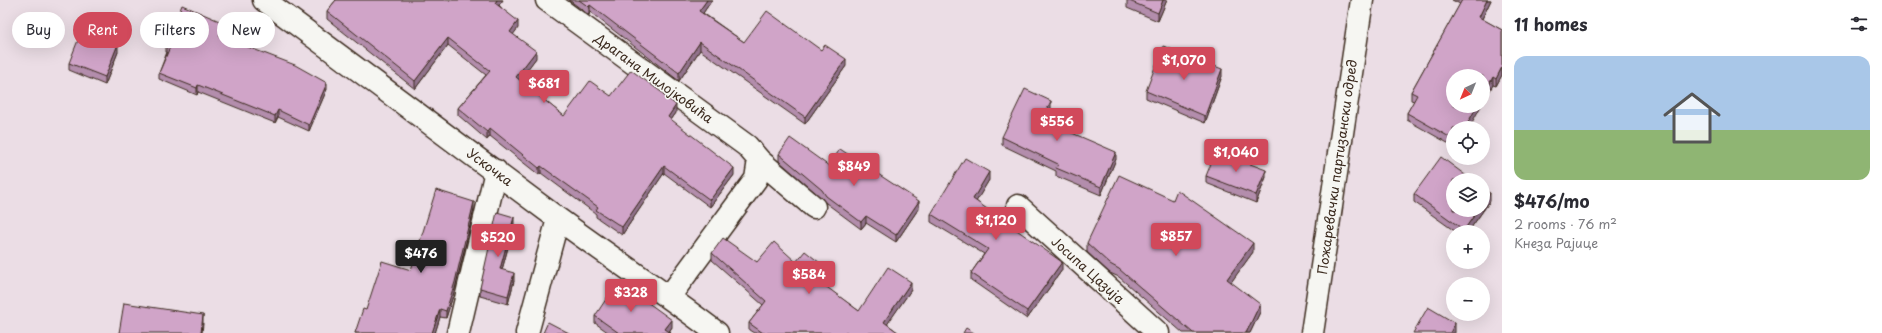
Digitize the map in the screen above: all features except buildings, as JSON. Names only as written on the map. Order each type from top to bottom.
[{"type":"street","name":"Ускочка","points":[[264,0],[496,171],[558,219],[669,297],[717,333]]},
{"type":"street","name":"Драгана Милојковића","points":[[546,0],[747,146],[759,160],[814,207]]},
{"type":"street","name":"Пожаревачки партизански одред","points":[[1312,333],[1362,0]]},
{"type":"street","points":[[669,297],[756,180],[759,160]]},
{"type":"street","points":[[458,333],[496,171]]},
{"type":"street","name":"Јосипа Цазија","points":[[1018,206],[1158,333]]},
{"type":"street","points":[[527,333],[558,219]]}]
